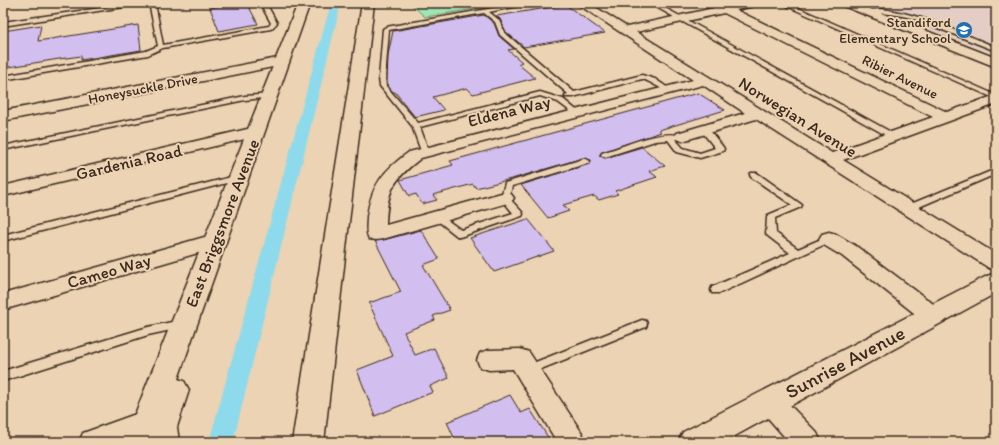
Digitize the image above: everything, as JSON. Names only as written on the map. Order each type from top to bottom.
[{"type":"main road","name":"East Briggsmore Avenue","points":[[185,323],[304,3]]},
{"type":"main road","points":[[308,442],[368,3]]},
{"type":"main road","name":"Sunrise Avenue","points":[[694,442],[996,282]]},
{"type":"main road","points":[[150,435],[162,427],[185,356],[185,323]]},
{"type":"street","name":"Norwegian Avenue","points":[[581,3],[996,263]]},
{"type":"street","name":"Ribier Avenue","points":[[712,3],[946,117]]},
{"type":"street","points":[[625,31],[754,3]]},
{"type":"street","points":[[845,3],[996,63]]},
{"type":"street","name":"Honeysuckle Drive","points":[[3,116],[283,62]]},
{"type":"street","name":"Eldena Way","points":[[505,198],[376,234],[379,195],[386,181],[397,168],[415,155],[704,81]]},
{"type":"street","points":[[830,159],[996,98]]},
{"type":"street","points":[[676,137],[758,114]]},
{"type":"street","name":"Gardenia Road","points":[[3,191],[256,132]]},
{"type":"street","points":[[829,239],[849,251],[932,315]]},
{"type":"street","name":"Cameo Way","points":[[3,302],[215,241]]},
{"type":"street","points":[[489,360],[520,359],[572,442]]},
{"type":"street","points":[[770,402],[807,442]]},
{"type":"street","points":[[93,442],[150,435]]},
{"type":"lane","points":[[3,24],[146,3]]},
{"type":"lane","points":[[152,3],[161,47]]},
{"type":"lane","points":[[3,78],[148,53],[161,47],[271,27],[274,23],[263,3]]},
{"type":"lane","points":[[425,152],[416,126],[383,86],[382,78],[386,29],[531,3]]},
{"type":"lane","points":[[652,3],[894,136]]},
{"type":"lane","points":[[783,3],[996,98]]},
{"type":"lane","points":[[867,12],[876,10],[906,14],[996,49]]},
{"type":"lane","points":[[485,11],[498,21],[502,34],[573,95]]},
{"type":"lane","points":[[558,98],[642,77],[653,80],[668,90]]},
{"type":"lane","points":[[416,126],[540,94],[558,98],[576,114]]},
{"type":"lane","points":[[3,148],[245,98],[270,96]]},
{"type":"lane","points":[[605,155],[654,139],[676,137],[680,150],[700,156],[720,149],[704,130]]},
{"type":"lane","points":[[505,198],[508,185],[586,161]]},
{"type":"lane","points":[[909,208],[996,171]]},
{"type":"lane","points":[[754,175],[798,205],[771,216],[771,234],[798,254]]},
{"type":"lane","points":[[3,238],[239,177]]},
{"type":"lane","points":[[716,290],[829,239]]},
{"type":"lane","points":[[3,376],[148,331],[185,323]]},
{"type":"lane","points":[[527,370],[642,324]]},
{"type":"shaded area","name":"Standiford Elementary School","points":[[875,3],[996,3],[996,55],[867,5]]},
{"type":"green space","points":[[410,3],[511,3],[425,17]]},
{"type":"building","points":[[231,3],[247,3],[258,24],[219,31],[210,8],[232,4]]},
{"type":"building","points":[[566,5],[605,33],[524,47],[506,32],[500,19],[496,16]]},
{"type":"building","points":[[484,15],[494,23],[499,36],[514,49],[508,50],[522,62],[518,64],[535,78],[473,94],[467,88],[433,97],[444,110],[415,117],[395,92],[393,92],[387,85],[388,55],[393,31]]},
{"type":"building","points":[[41,25],[38,41],[138,25],[141,50],[81,60],[81,56],[3,68],[3,31]]},
{"type":"building","points":[[698,93],[725,110],[659,130],[661,132],[602,152],[600,154],[600,156],[605,158],[642,147],[665,166],[649,171],[657,177],[615,191],[618,194],[599,200],[594,196],[563,205],[569,211],[548,218],[521,185],[589,164],[591,160],[583,158],[476,188],[473,184],[433,195],[437,200],[422,204],[416,194],[409,196],[400,180],[453,165],[450,161]]},
{"type":"building","points":[[528,219],[554,251],[494,272],[470,238]]},
{"type":"building","points":[[421,230],[439,259],[423,265],[450,310],[433,316],[435,320],[404,332],[415,355],[434,348],[449,378],[430,386],[433,392],[375,416],[357,370],[393,356],[369,303],[401,292],[375,241]]},
{"type":"building","points":[[510,395],[521,413],[530,409],[551,442],[456,442],[447,422]]},
{"type":"waterway","points":[[221,442],[336,3]]},
{"type":"place","name":"Standiford Elementary School","points":[[964,30]]}]
